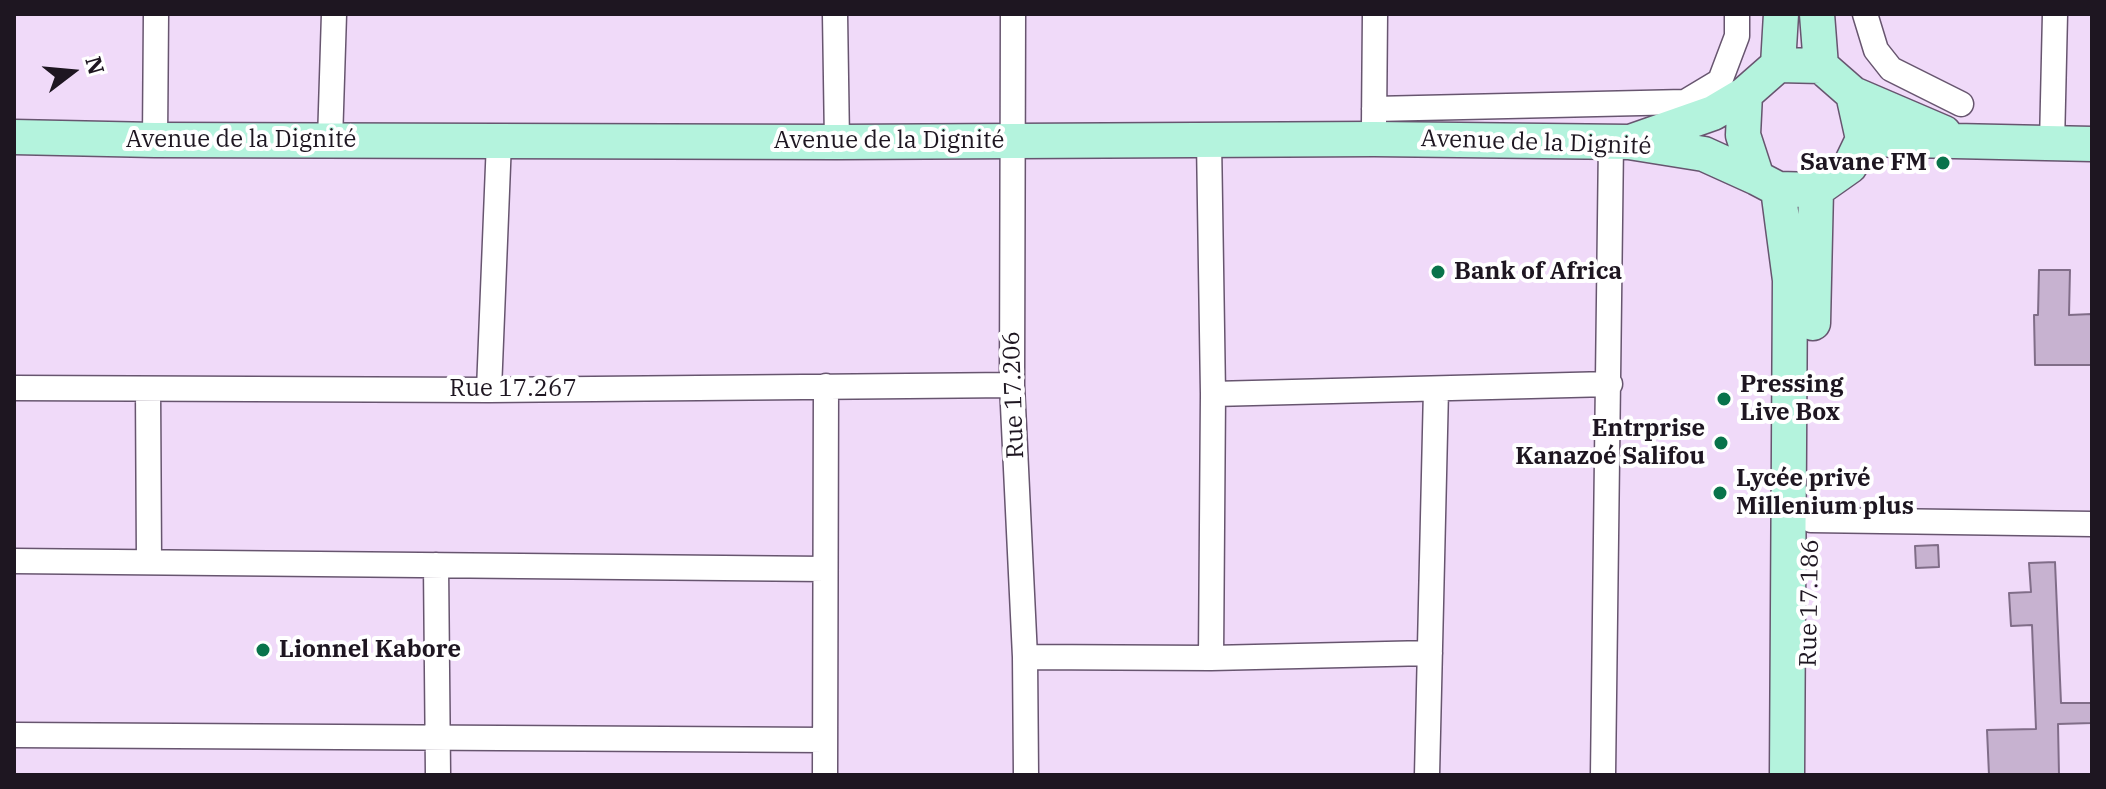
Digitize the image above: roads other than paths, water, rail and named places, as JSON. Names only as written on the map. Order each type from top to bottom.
[{"type":"street","points":[[155,140],[156,14]]},
{"type":"street","points":[[330,141],[334,14]]},
{"type":"street","points":[[835,14],[837,142]]},
{"type":"street","name":"Rue 17.206","points":[[1013,14],[1012,385],[1025,657],[1026,775]]},
{"type":"street","points":[[1375,14],[1374,124],[1685,102],[1720,81],[1737,36],[1737,14]]},
{"type":"street","points":[[1778,65],[1781,14]]},
{"type":"street","points":[[1817,14],[1821,66]]},
{"type":"street","points":[[1865,14],[1876,50],[1891,69],[1961,104]]},
{"type":"street","points":[[2052,144],[2055,14]]},
{"type":"street","points":[[1603,775],[1610,384],[1620,142],[1713,113],[1745,94],[1778,65],[1821,66],[1853,94],[1962,142]]},
{"type":"street","points":[[1745,94],[1743,135],[1768,184],[1790,280],[1787,775]]},
{"type":"street","points":[[1768,184],[1816,190],[1850,166],[1863,139],[1853,94]]},
{"type":"street","name":"Avenue de la Dignité","points":[[14,137],[330,141],[1209,140],[1374,124],[1620,142],[1704,154],[1768,184]]},
{"type":"street","points":[[1863,139],[2092,144]]},
{"type":"street","points":[[1209,140],[1213,394],[1211,658]]},
{"type":"street","points":[[489,390],[499,141]]},
{"type":"street","name":"Rue 17.186","points":[[1808,775],[1816,190]]},
{"type":"street","points":[[1213,394],[1610,384]]},
{"type":"street","name":"Rue 17.267","points":[[14,388],[489,390],[1012,385]]},
{"type":"street","points":[[825,775],[826,386]]},
{"type":"street","points":[[148,389],[149,561]]},
{"type":"street","points":[[1427,775],[1436,389]]},
{"type":"street","points":[[1811,520],[2092,524]]},
{"type":"street","points":[[14,561],[825,569]]},
{"type":"street","points":[[436,565],[438,775]]},
{"type":"street","points":[[1025,657],[1211,658],[1430,653]]},
{"type":"street","points":[[14,735],[825,740]]},
{"type":"place","name":"Savane FM","points":[[1943,163]]},
{"type":"place","name":"Bank of Africa","points":[[1438,272]]},
{"type":"place","name":"Pressing Live Box","points":[[1724,399]]},
{"type":"place","name":"Entrprise Kanazoé Salifou","points":[[1721,443]]},
{"type":"place","name":"Lycée privé Millenium plus","points":[[1720,493]]},
{"type":"place","name":"Lionnel Kabore","points":[[263,650]]}]
